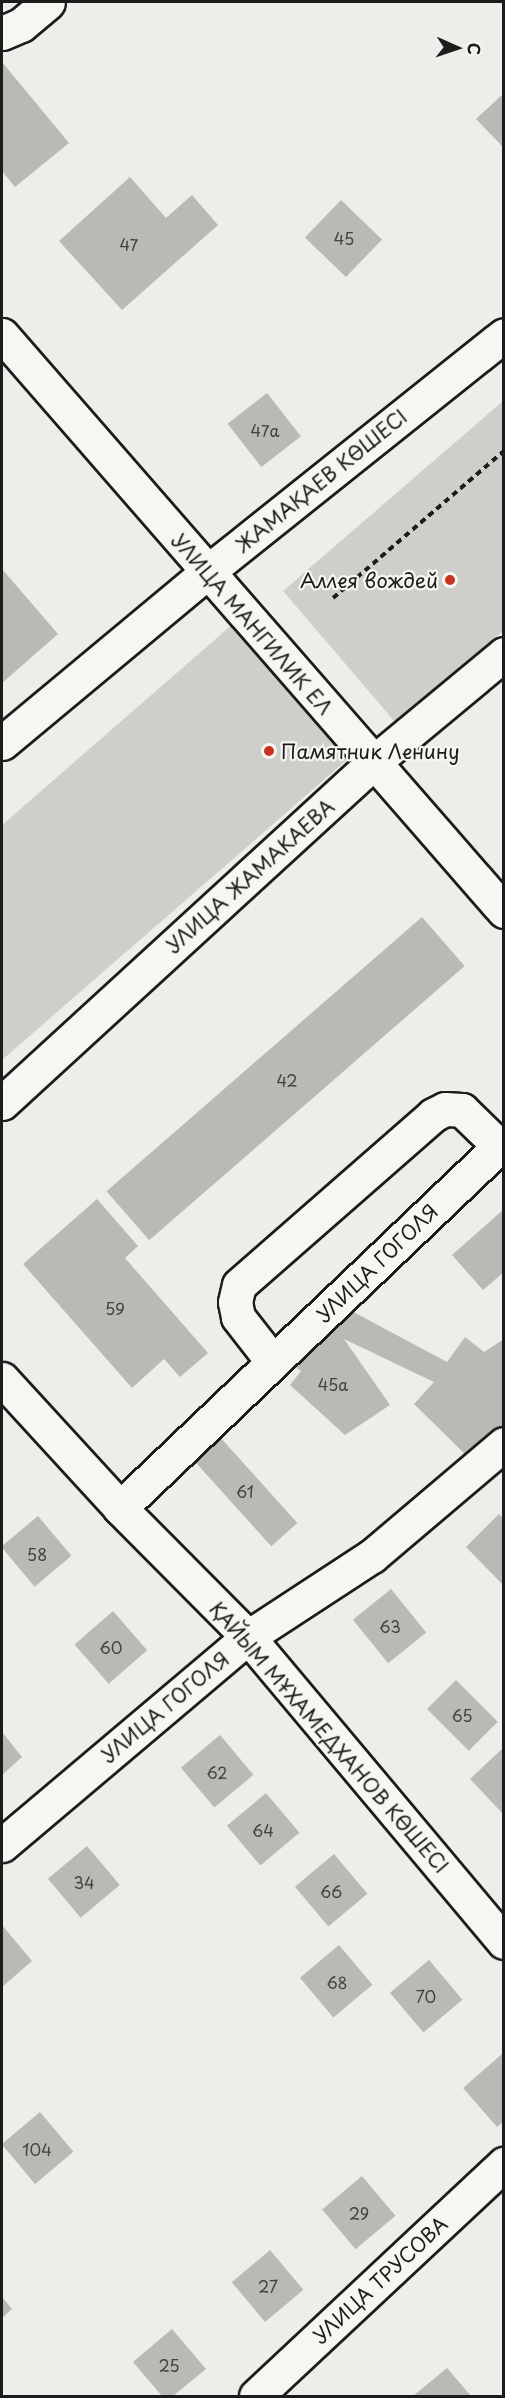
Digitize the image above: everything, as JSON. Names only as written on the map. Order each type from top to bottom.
[{"type":"street","points":[[2,33],[21,26],[48,2]]},
{"type":"street","name":"УЛИЦА МАНГИЛИК ЕЛ","points":[[2,335],[206,573],[504,911]]},
{"type":"street","name":"ЖАМАҚАЕВ КӨШЕСІ","points":[[2,743],[206,573],[504,335]]},
{"type":"street","name":"УЛИЦА ЖАМАКАЕВА","points":[[2,1103],[374,762],[504,654]]},
{"type":"street","points":[[273,1362],[238,1317],[235,1302],[239,1285],[433,1115],[446,1110],[462,1110],[501,1144]]},
{"type":"street","name":"УЛИЦА ГОГОЛЯ","points":[[120,1508],[501,1144]]},
{"type":"street","name":"ҚАЙЫМ МҰХАМЕДХАНОВ КӨШЕСІ","points":[[2,1380],[120,1508],[248,1637],[504,1942]]},
{"type":"street","name":"УЛИЦА ГОГОЛЯ","points":[[2,1845],[248,1637],[372,1556],[504,1444]]},
{"type":"street","name":"УЛИЦА ТРУСОВА","points":[[256,2397],[504,2164]]},
{"type":"path","points":[[333,598],[504,451]]},
{"type":"shaded area","points":[[503,401],[503,631],[396,723],[283,591]]},
{"type":"shaded area","points":[[249,610],[365,744],[2,1060],[2,825]]},
{"type":"building","points":[[2,62],[69,143],[15,187],[2,171]]},
{"type":"building","points":[[504,93],[504,148],[476,119]]},
{"type":"building","points":[[130,177],[166,218],[192,195],[218,225],[122,310],[59,241]]},
{"type":"building","points":[[341,200],[382,240],[346,277],[305,237]]},
{"type":"building","points":[[267,393],[301,436],[261,467],[228,424]]},
{"type":"building","points":[[2,569],[58,634],[2,683]]},
{"type":"building","points":[[422,917],[465,966],[149,1240],[107,1191]]},
{"type":"building","points":[[97,1199],[138,1246],[125,1258],[208,1353],[180,1377],[164,1359],[132,1388],[23,1264]]},
{"type":"building","points":[[504,1209],[504,1272],[483,1290],[452,1255]]},
{"type":"building","points":[[346,1308],[447,1362],[465,1337],[484,1352],[504,1339],[504,1427],[471,1460],[414,1404],[434,1382],[344,1339],[390,1405],[345,1435],[290,1385],[301,1371],[284,1360]]},
{"type":"building","points":[[219,1436],[297,1523],[271,1546],[193,1459]]},
{"type":"building","points":[[499,1514],[504,1519],[504,1586],[466,1547]]},
{"type":"building","points":[[38,1516],[71,1556],[35,1587],[2,1546]]},
{"type":"building","points":[[391,1589],[426,1633],[388,1663],[353,1620]]},
{"type":"building","points":[[113,1611],[147,1650],[109,1684],[75,1644]]},
{"type":"building","points":[[456,1680],[498,1722],[469,1751],[427,1709]]},
{"type":"building","points":[[2,1732],[22,1757],[2,1775]]},
{"type":"building","points":[[220,1735],[253,1775],[214,1808],[181,1768]]},
{"type":"building","points":[[504,1747],[504,1815],[470,1779]]},
{"type":"building","points":[[266,1793],[299,1833],[260,1866],[227,1826]]},
{"type":"building","points":[[87,1846],[120,1885],[81,1918],[48,1879]]},
{"type":"building","points":[[334,1854],[367,1894],[328,1927],[295,1887]]},
{"type":"building","points":[[2,1925],[32,1961],[2,1987]]},
{"type":"building","points":[[339,1945],[372,1985],[333,2018],[300,1978]]},
{"type":"building","points":[[429,1960],[462,2000],[423,2033],[390,1993]]},
{"type":"building","points":[[502,2054],[504,2121],[497,2127],[463,2088]]},
{"type":"building","points":[[40,2112],[73,2152],[35,2184],[2,2144]]},
{"type":"building","points":[[362,2176],[395,2216],[356,2249],[322,2209]]},
{"type":"building","points":[[270,2250],[303,2290],[265,2322],[232,2282]]},
{"type":"building","points":[[2,2297],[12,2309],[2,2318]]},
{"type":"building","points":[[172,2329],[206,2369],[173,2396],[162,2396],[133,2362]]},
{"type":"building","points":[[447,2368],[471,2396],[413,2396]]},
{"type":"place","name":"Аллея вождей","points":[[450,580]]},
{"type":"place","name":"Памятник Ленину","points":[[269,751]]}]
